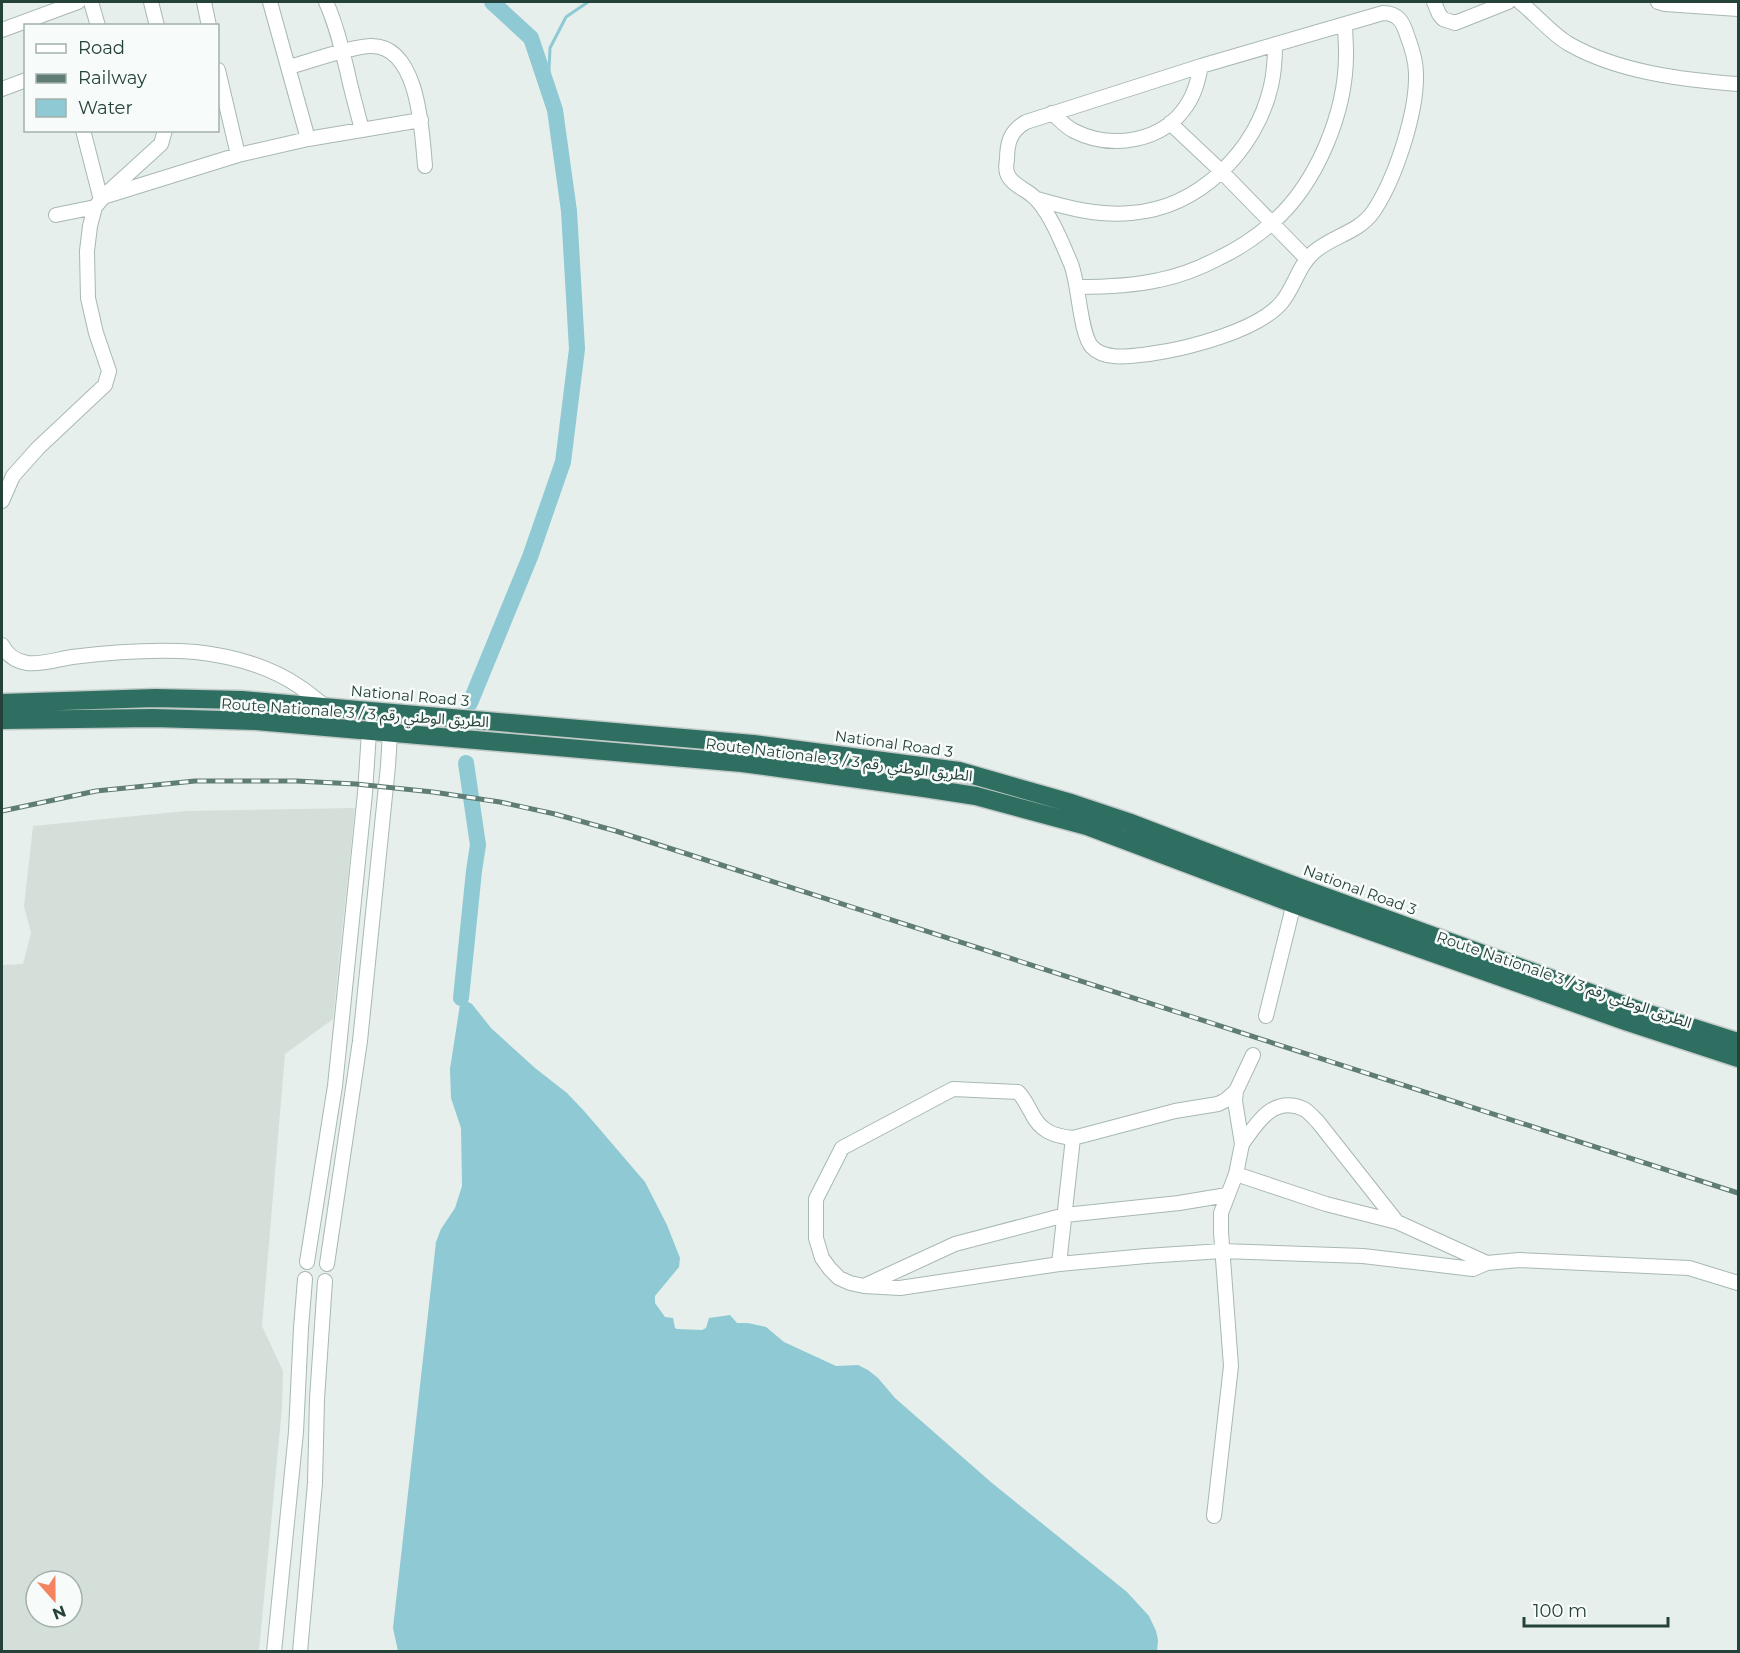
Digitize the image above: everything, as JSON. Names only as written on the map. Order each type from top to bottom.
[{"type":"highway","name":"National Road 3","points":[[2,704],[155,698],[242,700],[753,744],[959,771],[1119,819],[1296,896],[1738,1042]]},
{"type":"highway","name":"Route Nationale 3 / الطريق الوطني رقم 3","points":[[2,720],[176,718],[256,721],[742,763],[976,796],[1087,825],[1296,896],[1628,1022],[1738,1058]]},
{"type":"street","points":[[2,30],[78,2]]},
{"type":"street","points":[[91,2],[97,24]]},
{"type":"street","points":[[151,2],[156,24]]},
{"type":"street","points":[[204,2],[208,24]]},
{"type":"street","points":[[270,2],[308,139]]},
{"type":"street","points":[[326,2],[335,21],[344,52],[346,70],[362,130]]},
{"type":"street","points":[[1368,2],[1369,17]]},
{"type":"street","points":[[1434,2],[1443,19],[1455,23],[1508,2]]},
{"type":"street","points":[[1521,2],[1567,42],[1613,64],[1694,81],[1738,84]]},
{"type":"street","points":[[1658,2],[1738,9]]},
{"type":"street","points":[[1037,199],[1049,217],[1071,265],[1086,337],[1095,350],[1109,355],[1148,354],[1186,347],[1233,332],[1260,319],[1282,302],[1307,259],[1319,248],[1352,231],[1374,211],[1394,169],[1407,130],[1416,81],[1415,62],[1407,33],[1403,23],[1395,15],[1383,13],[1369,17],[1202,66],[1052,113],[1020,125],[1011,135],[1007,147],[1008,175],[1013,182],[1037,199],[1082,211],[1107,214],[1156,210],[1180,201],[1202,188],[1222,172],[1242,149],[1258,123],[1272,85],[1275,45]]},
{"type":"street","points":[[1077,287],[1119,287],[1161,280],[1201,267],[1239,248],[1273,223],[1298,195],[1318,162],[1333,127],[1343,90],[1347,53],[1345,24]]},
{"type":"street","points":[[289,68],[370,46],[385,48],[394,54],[415,90],[421,120],[425,166]]},
{"type":"street","points":[[1052,113],[1072,130],[1096,140],[1122,142],[1148,136],[1170,123],[1186,107],[1196,87],[1202,66]]},
{"type":"street","points":[[219,74],[238,155]]},
{"type":"street","points":[[2,89],[24,81]]},
{"type":"street","points":[[56,215],[238,155],[308,139],[421,120]]},
{"type":"street","points":[[1170,123],[1222,172],[1307,259]]},
{"type":"street","points":[[83,132],[100,201]]},
{"type":"street","points":[[2,501],[13,476],[38,448],[105,385],[109,371],[96,333],[88,298],[87,251],[90,226],[100,201],[161,144],[164,132]]},
{"type":"street","points":[[2,645],[7,654],[26,663],[161,651],[197,652],[229,658],[276,674],[300,687],[326,706]]},
{"type":"street","points":[[306,1262],[335,1086],[365,793],[369,732],[379,711]]},
{"type":"street","points":[[327,1264],[360,1041],[377,876],[390,734],[379,711]]},
{"type":"street","points":[[356,875],[377,876]]},
{"type":"street","points":[[1266,1016],[1296,896]]},
{"type":"street","points":[[348,967],[367,969]]},
{"type":"street","points":[[1214,1516],[1231,1366],[1221,1213],[1236,1174],[1242,1144],[1235,1101],[1236,1091],[1253,1055]]},
{"type":"street","points":[[335,1086],[353,1089]]},
{"type":"street","points":[[1236,1091],[1218,1104],[1175,1111],[1073,1138],[1056,1136],[1043,1130],[1018,1092],[953,1089],[842,1148],[816,1199],[816,1238],[822,1258],[839,1278],[850,1283],[900,1288],[1059,1264],[1222,1251],[1363,1256],[1473,1269],[1487,1263],[1519,1260],[1689,1268],[1738,1283]]},
{"type":"street","points":[[1242,1144],[1260,1119],[1273,1109],[1288,1106],[1305,1110],[1318,1122],[1396,1222]]},
{"type":"street","points":[[1059,1264],[1073,1138]]},
{"type":"street","points":[[1236,1174],[1326,1204],[1396,1222],[1487,1263]]},
{"type":"street","points":[[864,1286],[956,1244],[1065,1215],[1179,1203],[1227,1195]]},
{"type":"street","points":[[274,1652],[296,1432],[305,1279]]},
{"type":"street","points":[[300,1652],[315,1483],[317,1399],[326,1281]]},
{"type":"shaded area","points":[[355,808],[333,1019],[285,1054],[262,1326],[283,1371],[282,1408],[259,1651],[2,1651],[2,965],[23,964],[31,933],[24,906],[33,826],[186,811]]},
{"type":"water","points":[[461,998],[472,1004],[491,1028],[567,1093],[645,1182],[667,1225],[680,1258],[679,1267],[655,1296],[655,1303],[665,1317],[673,1318],[675,1328],[702,1330],[706,1328],[709,1318],[730,1315],[737,1323],[766,1327],[784,1342],[836,1366],[858,1365],[868,1370],[895,1398],[992,1483],[1127,1592],[1149,1616],[1156,1631],[1157,1651],[398,1651],[393,1628],[436,1242],[441,1229],[455,1208],[462,1186],[461,1128],[451,1098],[450,1069]]},
{"type":"waterway","points":[[470,703],[530,557],[563,462],[577,349],[569,211],[555,110],[531,38],[492,2]]},
{"type":"waterway","points":[[548,91],[550,48],[566,17],[588,2]]},
{"type":"waterway","points":[[461,998],[478,845],[466,763]]},
{"type":"railway","points":[[2,811],[96,791],[195,781],[296,781],[356,784],[433,792],[500,802],[555,814],[616,831],[1738,1193]]}]
